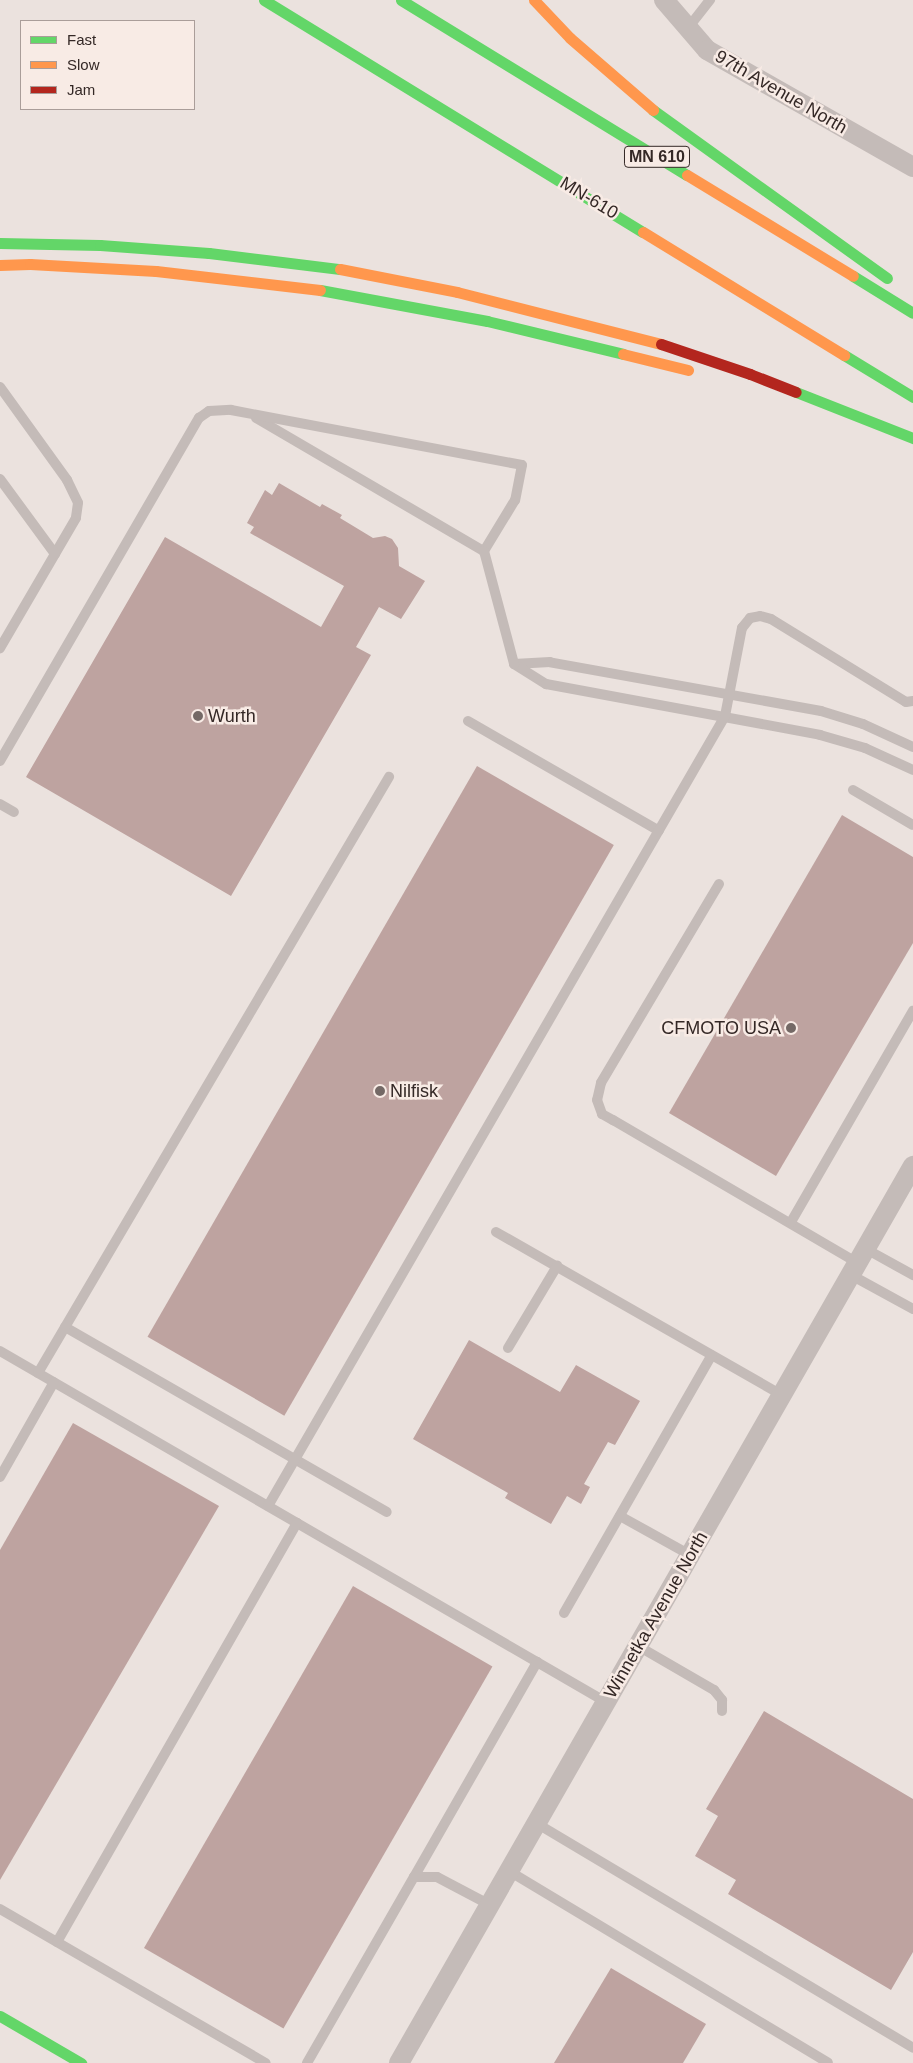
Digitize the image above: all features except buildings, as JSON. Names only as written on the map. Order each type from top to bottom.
[{"type":"main road","name":"MN-610","points":[[264,0],[913,397]]},
{"type":"main road","name":"MN 610","points":[[400,0],[913,313]]},
{"type":"main road","points":[[534,0],[577,44],[654,111],[894,283]]},
{"type":"main road","points":[[0,243],[100,245],[201,253],[344,270],[440,288],[644,339],[758,377],[913,438]]},
{"type":"main road","points":[[0,265],[30,264],[156,271],[327,291],[487,321],[701,373]]},
{"type":"main road","points":[[753,388],[875,424]]},
{"type":"main road","points":[[0,2016],[81,2063]]},
{"type":"main road","points":[[0,2022],[16,2027]]},
{"type":"street","name":"97th Avenue North","points":[[664,0],[707,50],[913,167]]},
{"type":"street","name":"Winnetka Avenue North","points":[[399,2063],[913,1166]]},
{"type":"lane","points":[[688,28],[710,0]]},
{"type":"lane","points":[[0,387],[67,480],[78,503],[76,518],[0,648]]},
{"type":"lane","points":[[0,761],[199,418],[209,411],[231,410],[522,465],[515,500],[484,551]]},
{"type":"lane","points":[[248,414],[484,551],[514,664],[546,684],[820,735],[865,748],[913,770]]},
{"type":"lane","points":[[0,479],[54,554]]},
{"type":"lane","points":[[268,1506],[725,716],[742,628],[750,618],[760,616],[771,619],[906,702],[913,702]]},
{"type":"lane","points":[[514,664],[550,662],[821,711],[863,724],[913,747]]},
{"type":"lane","points":[[468,721],[659,831]]},
{"type":"lane","points":[[38,1373],[389,778]]},
{"type":"lane","points":[[854,790],[913,825]]},
{"type":"lane","points":[[0,804],[14,812]]},
{"type":"lane","points":[[719,884],[601,1083],[596,1100],[602,1114],[858,1262],[913,1309]]},
{"type":"lane","points":[[791,1222],[913,1011]]},
{"type":"lane","points":[[496,1232],[782,1395]]},
{"type":"lane","points":[[858,1262],[913,1275]]},
{"type":"lane","points":[[508,1348],[557,1266]]},
{"type":"lane","points":[[65,1327],[387,1512]]},
{"type":"lane","points":[[0,1351],[606,1702]]},
{"type":"lane","points":[[564,1613],[712,1355]]},
{"type":"lane","points":[[0,1477],[54,1382]]},
{"type":"lane","points":[[620,1516],[690,1555]]},
{"type":"lane","points":[[57,1942],[297,1523]]},
{"type":"lane","points":[[638,1646],[714,1690],[722,1700],[722,1711]]},
{"type":"lane","points":[[308,2063],[537,1662]]},
{"type":"lane","points":[[536,1823],[913,2048]]},
{"type":"lane","points":[[509,1871],[828,2063]]},
{"type":"lane","points":[[414,1877],[437,1877],[490,1905]]},
{"type":"lane","points":[[0,1909],[266,2063]]},
{"type":"traffic: fast","points":[[264,0],[643,232]]},
{"type":"traffic: fast","points":[[401,0],[687,175]]},
{"type":"traffic: fast","points":[[653,110],[887,278]]},
{"type":"traffic: fast","points":[[0,243],[100,245],[209,253],[340,269]]},
{"type":"traffic: fast","points":[[853,276],[913,313]]},
{"type":"traffic: fast","points":[[320,290],[487,321],[623,354]]},
{"type":"traffic: fast","points":[[844,355],[913,397]]},
{"type":"traffic: fast","points":[[796,392],[913,438]]},
{"type":"traffic: fast","points":[[0,2016],[81,2063]]},
{"type":"traffic: slow","points":[[534,0],[570,38],[653,110]]},
{"type":"traffic: slow","points":[[687,175],[853,276]]},
{"type":"traffic: slow","points":[[643,232],[844,355]]},
{"type":"traffic: slow","points":[[0,265],[30,264],[156,271],[320,290]]},
{"type":"traffic: slow","points":[[340,269],[457,292],[661,344]]},
{"type":"traffic: slow","points":[[623,354],[688,370]]},
{"type":"traffic: jam","points":[[661,344],[750,374],[796,392]]},
{"type":"place","name":"Wurth","points":[[198,716]]},
{"type":"place","name":"CFMOTO USA","points":[[791,1028]]},
{"type":"place","name":"Nilfisk","points":[[380,1091]]}]
